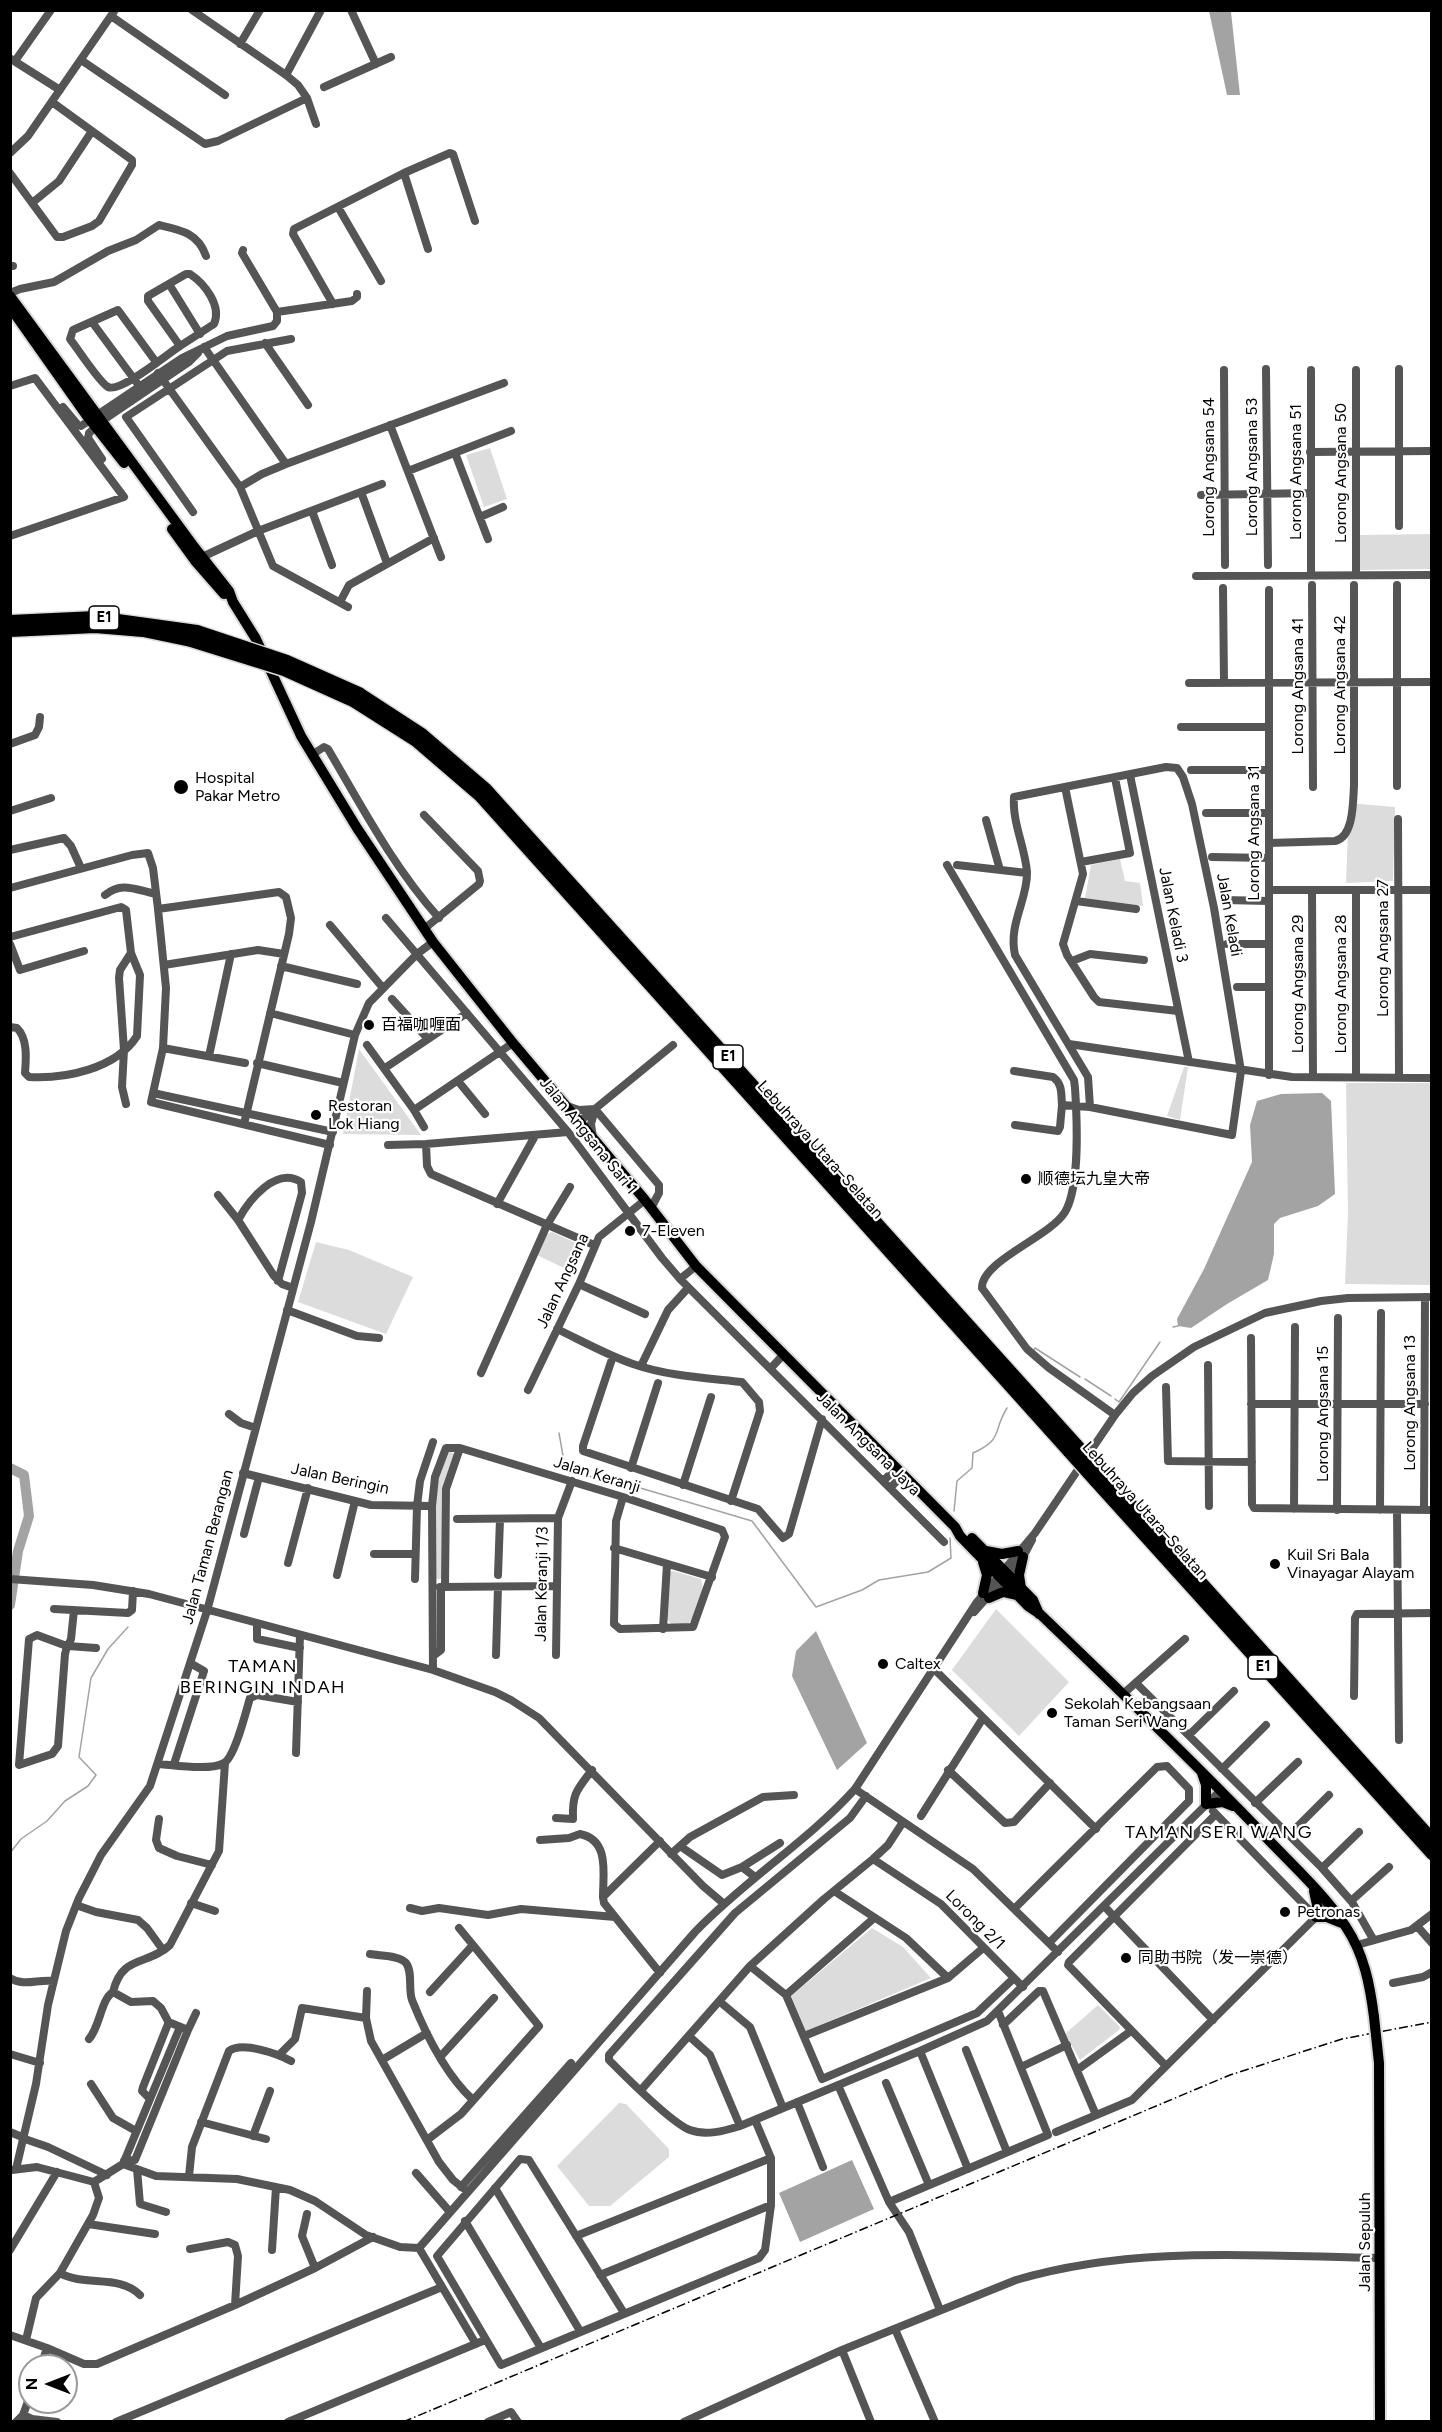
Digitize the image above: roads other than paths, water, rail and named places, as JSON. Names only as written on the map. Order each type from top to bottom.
[{"type":"highway","name":"Lebuhraya Utara–Selatan","points":[[10,621],[96,617],[194,636],[356,697],[416,741],[480,796],[1431,1839]]},
{"type":"highway","name":"Lebuhraya Utara–Selatan","points":[[10,631],[95,627],[194,636]]},
{"type":"highway","name":"Lebuhraya Utara–Selatan","points":[[1099,1477],[1431,1854]]},
{"type":"main road","points":[[10,294],[196,562],[221,592],[233,602]]},
{"type":"main road","points":[[10,307],[229,591],[233,602]]},
{"type":"main road","name":"Jalan Sepuluh","points":[[233,602],[256,639],[287,707],[312,754],[357,828],[433,942],[513,1043],[648,1204],[696,1266],[955,1527],[965,1531],[983,1554],[1040,1614],[1221,1790],[1312,1885],[1345,1924],[1357,1945],[1367,1977],[1379,2063],[1380,2421]]},
{"type":"main road","points":[[983,1554],[1020,1554],[1019,1591],[986,1596],[987,1575],[983,1554]]},
{"type":"main road","points":[[1202,1773],[1206,1785],[1206,1804],[1223,1802],[1237,1807]]},
{"type":"main road","points":[[1312,1885],[1317,1898],[1317,1916],[1345,1924]]},
{"type":"street","points":[[51,10],[13,60],[60,90]]},
{"type":"street","points":[[192,10],[286,75],[298,86],[307,98],[316,124]]},
{"type":"street","points":[[240,44],[260,10]]},
{"type":"street","points":[[286,75],[321,10]]},
{"type":"street","points":[[351,10],[376,64]]},
{"type":"street","points":[[10,153],[22,144],[113,13],[225,94]]},
{"type":"street","points":[[324,87],[391,57]]},
{"type":"street","points":[[81,60],[205,144],[218,141],[307,98]]},
{"type":"street","points":[[10,173],[60,238],[99,221],[132,165],[132,160],[52,102]]},
{"type":"street","points":[[32,203],[59,181],[92,131]]},
{"type":"street","points":[[333,304],[293,231],[446,153],[453,154],[475,221]]},
{"type":"street","points":[[404,173],[428,249]]},
{"type":"street","points":[[338,207],[381,281]]},
{"type":"street","points":[[10,294],[20,289],[54,282],[108,251],[136,240],[159,225],[182,230],[192,235],[202,246],[206,256]]},
{"type":"street","points":[[47,394],[58,400],[78,425],[83,425],[96,421],[182,358],[227,336],[273,326],[277,321],[277,312],[242,253],[243,250]]},
{"type":"street","points":[[116,487],[114,479],[88,438],[89,433],[96,421],[156,362],[214,324],[216,319],[213,300],[190,274],[150,294],[147,299],[180,346]]},
{"type":"street","points":[[170,284],[200,334]]},
{"type":"street","points":[[277,312],[352,301],[357,294]]},
{"type":"street","points":[[156,362],[120,311],[116,310],[73,330],[70,339],[101,381],[109,387],[114,388],[160,376]]},
{"type":"street","points":[[92,322],[136,382]]},
{"type":"street","points":[[193,512],[126,417],[227,351],[291,339]]},
{"type":"street","points":[[265,343],[308,405]]},
{"type":"street","points":[[202,348],[286,465]]},
{"type":"street","name":"Lorong Angsana 53","points":[[1266,369],[1268,565]]},
{"type":"street","points":[[1399,369],[1399,526]]},
{"type":"street","name":"Lorong Angsana 54","points":[[1224,370],[1225,565]]},
{"type":"street","name":"Lorong Angsana 51","points":[[1311,370],[1311,575]]},
{"type":"street","name":"Lorong Angsana 50","points":[[1356,370],[1356,575]]},
{"type":"street","points":[[160,376],[240,487],[273,566],[344,605],[350,585],[434,538]]},
{"type":"street","points":[[10,386],[35,378],[124,497],[10,536]]},
{"type":"street","points":[[240,487],[262,474],[504,382]]},
{"type":"street","points":[[390,425],[441,557]]},
{"type":"street","points":[[408,471],[511,431]]},
{"type":"street","points":[[1310,452],[1431,451]]},
{"type":"street","points":[[455,453],[488,538]]},
{"type":"street","points":[[202,557],[258,531],[382,484]]},
{"type":"street","points":[[361,492],[387,563]]},
{"type":"street","points":[[1201,495],[1311,493]]},
{"type":"street","points":[[480,517],[503,507]]},
{"type":"street","points":[[312,511],[332,565]]},
{"type":"street","points":[[1196,576],[1431,575]]},
{"type":"street","name":"Lorong Angsana 41","points":[[1312,585],[1313,787]]},
{"type":"street","name":"Lorong Angsana 42","points":[[1269,843],[1335,841],[1343,838],[1352,815],[1355,682],[1354,585]]},
{"type":"street","points":[[1397,585],[1397,786]]},
{"type":"street","points":[[1223,588],[1224,683]]},
{"type":"street","name":"Lorong Angsana 31","points":[[1269,590],[1269,1075]]},
{"type":"street","points":[[1189,683],[1431,682]]},
{"type":"street","points":[[10,744],[35,735],[40,717]]},
{"type":"street","points":[[1180,727],[1269,727]]},
{"type":"street","points":[[312,754],[324,747],[328,749],[375,830],[416,893],[439,918]]},
{"type":"street","name":"Jalan Keladi","points":[[1089,1107],[1232,1135],[1241,1071],[1214,908],[1192,804],[1183,777],[1177,768],[1166,767],[1130,775]]},
{"type":"street","points":[[1191,770],[1269,770]]},
{"type":"street","points":[[1062,1105],[1089,1107],[1088,1077],[1015,955],[1013,941],[1015,926],[1027,873],[1014,798],[1130,775]]},
{"type":"street","name":"Jalan Keladi 3","points":[[1130,775],[1189,1062]]},
{"type":"street","points":[[1081,862],[1130,853],[1115,778]]},
{"type":"street","points":[[1065,788],[1083,880],[1064,939],[1064,949],[1099,1002],[1178,1011]]},
{"type":"street","points":[[10,811],[51,798]]},
{"type":"street","points":[[1206,813],[1269,813]]},
{"type":"street","points":[[424,815],[478,871],[480,876],[479,884],[424,929]]},
{"type":"street","name":"Lorong Angsana 27","points":[[1398,819],[1399,1078]]},
{"type":"street","points":[[986,820],[1000,870]]},
{"type":"street","points":[[10,850],[64,838],[71,846],[81,868]]},
{"type":"street","points":[[10,888],[132,855],[148,853],[156,894],[164,965],[163,1048],[151,1102],[330,1145]]},
{"type":"street","points":[[1212,857],[1269,858]]},
{"type":"street","points":[[947,865],[1074,1080],[1076,1160],[1068,1207],[1054,1225],[986,1274],[982,1288],[1027,1349],[1049,1368],[1115,1415]]},
{"type":"street","points":[[957,865],[1027,873]]},
{"type":"street","points":[[105,895],[121,886],[156,894]]},
{"type":"street","points":[[1269,890],[1431,890]]},
{"type":"street","name":"Lorong Angsana 29","points":[[1312,890],[1314,1077]]},
{"type":"street","name":"Lorong Angsana 28","points":[[1356,890],[1356,1077]]},
{"type":"street","points":[[158,909],[283,893],[286,897],[291,918],[289,934],[244,1124]]},
{"type":"street","points":[[1224,900],[1269,901]]},
{"type":"street","points":[[1076,901],[1137,909]]},
{"type":"street","points":[[10,937],[121,907],[126,910],[131,953],[140,975],[136,1039],[104,1063],[81,1072],[61,1076],[28,1077],[25,1073],[26,1056],[22,1034],[17,1028],[10,1027]]},
{"type":"street","name":"Jalan Angsana Sari 1","points":[[386,918],[568,1132],[662,1258],[688,1288],[771,1368]]},
{"type":"street","points":[[330,926],[383,988]]},
{"type":"street","name":"Jalan Taman Berangan","points":[[13,2169],[40,2063],[53,1981],[64,1938],[76,1905],[101,1854],[146,1794],[159,1764],[207,1611],[330,1145],[355,1035],[367,1006],[417,954],[433,942]]},
{"type":"street","points":[[10,944],[20,970],[84,951]]},
{"type":"street","points":[[1227,944],[1269,944]]},
{"type":"street","points":[[164,965],[264,950],[284,954]]},
{"type":"street","points":[[126,1104],[122,1077],[124,1050],[119,974],[131,953]]},
{"type":"street","points":[[209,1056],[231,954]]},
{"type":"street","points":[[1072,961],[1089,954],[1144,960]]},
{"type":"street","points":[[281,966],[357,984]]},
{"type":"street","points":[[1237,987],[1269,987]]},
{"type":"street","points":[[392,999],[428,1039]]},
{"type":"street","points":[[386,1068],[467,1012]]},
{"type":"street","points":[[270,1013],[355,1035]]},
{"type":"street","points":[[414,1110],[513,1043]]},
{"type":"street","points":[[1069,1044],[1269,1075],[1431,1078]]},
{"type":"street","points":[[367,1045],[386,1068],[424,1127]]},
{"type":"street","points":[[579,1122],[673,1045]]},
{"type":"street","points":[[163,1048],[245,1063]]},
{"type":"street","points":[[257,1063],[343,1083]]},
{"type":"street","points":[[1014,1071],[1053,1077],[1058,1080],[1061,1086],[1062,1105],[1058,1131],[1015,1125]]},
{"type":"street","points":[[458,1081],[485,1114]]},
{"type":"street","points":[[153,1093],[333,1132]]},
{"type":"street","points":[[565,1105],[579,1110],[595,1109]]},
{"type":"street","points":[[595,1109],[660,1188],[648,1204]]},
{"type":"street","points":[[593,1138],[591,1124],[595,1109]]},
{"type":"street","points":[[388,1144],[426,1144],[568,1132]]},
{"type":"street","points":[[497,1203],[535,1136]]},
{"type":"street","points":[[426,1144],[427,1166],[431,1174],[594,1245]]},
{"type":"street","points":[[238,1220],[249,1202],[279,1179],[284,1177],[301,1182],[302,1193],[278,1281]]},
{"type":"street","points":[[481,1373],[547,1225],[570,1187]]},
{"type":"street","points":[[218,1195],[238,1220],[278,1281],[293,1288]]},
{"type":"street","name":"Jalan Angsana","points":[[528,1390],[579,1284],[594,1245],[604,1231],[628,1212],[648,1204]]},
{"type":"street","points":[[680,1279],[696,1266]]},
{"type":"street","points":[[579,1284],[645,1314]]},
{"type":"street","points":[[640,1366],[668,1310],[688,1288]]},
{"type":"street","points":[[465,2190],[723,1902],[799,1842],[855,1789],[969,1616],[1020,1554],[1115,1415],[1139,1387],[1194,1347],[1265,1313],[1321,1301],[1348,1298],[1428,1297]]},
{"type":"street","name":"Lorong Angsana 13","points":[[1428,1297],[1428,1370],[1425,1404],[1428,1420],[1428,1510]]},
{"type":"street","points":[[287,1310],[357,1336],[378,1338]]},
{"type":"street","points":[[1380,1510],[1381,1313]]},
{"type":"street","name":"Lorong Angsana 15","points":[[1337,1509],[1338,1318]]},
{"type":"street","points":[[1294,1509],[1295,1327]]},
{"type":"street","points":[[557,1329],[613,1356],[640,1366],[690,1376],[742,1382],[759,1402],[760,1411],[731,1501]]},
{"type":"street","points":[[1251,1338],[1252,1504],[1254,1508],[1428,1510]]},
{"type":"street","points":[[771,1368],[783,1355]]},
{"type":"street","points":[[613,1356],[583,1449],[585,1453],[761,1510],[780,1537],[785,1537],[789,1533],[822,1419]]},
{"type":"street","points":[[1208,1365],[1209,1506]]},
{"type":"street","name":"Jalan Angsana Jaya","points":[[771,1368],[944,1542]]},
{"type":"street","points":[[631,1468],[658,1383]]},
{"type":"street","points":[[1166,1387],[1168,1461],[1252,1462]]},
{"type":"street","points":[[683,1485],[711,1397]]},
{"type":"street","points":[[1251,1404],[1425,1404]]},
{"type":"street","points":[[229,1414],[241,1423],[256,1428]]},
{"type":"street","points":[[415,1579],[420,1480],[433,1442]]},
{"type":"street","name":"Jalan Keranji","points":[[432,1506],[435,1477],[444,1450],[448,1446],[460,1448],[560,1480],[572,1481],[623,1497],[724,1533],[712,1577]]},
{"type":"street","points":[[433,1670],[446,1489],[460,1448]]},
{"type":"street","points":[[884,1480],[900,1471]]},
{"type":"street","points":[[891,1487],[900,1471]]},
{"type":"street","name":"Jalan Beringin","points":[[243,1473],[380,1506],[432,1506]]},
{"type":"street","points":[[244,1534],[259,1477]]},
{"type":"street","name":"Jalan Keranji 1/3","points":[[556,1654],[558,1518],[572,1481]]},
{"type":"street","points":[[288,1563],[308,1488]]},
{"type":"street","points":[[614,1548],[712,1577],[693,1627],[620,1629],[614,1624],[614,1548],[616,1521],[623,1497]]},
{"type":"street","points":[[337,1575],[355,1501]]},
{"type":"street","points":[[432,1506],[440,1587]]},
{"type":"street","points":[[1398,1510],[1399,1740]]},
{"type":"street","points":[[457,1520],[558,1518]]},
{"type":"street","points":[[498,1575],[500,1519]]},
{"type":"street","points":[[374,1554],[415,1554]]},
{"type":"street","points":[[663,1629],[667,1564]]},
{"type":"street","points":[[10,1579],[133,1591],[433,1670],[495,1692],[526,1708],[539,1718],[592,1770],[671,1854],[703,1886],[723,1902]]},
{"type":"street","points":[[440,1587],[556,1586]]},
{"type":"street","points":[[496,1655],[498,1587]]},
{"type":"street","points":[[54,1609],[128,1613],[132,1610],[133,1591]]},
{"type":"street","points":[[74,1610],[72,1634],[68,1646],[65,1654],[58,1746],[52,1754],[19,1765],[29,1639],[37,1635],[68,1646],[96,1648]]},
{"type":"street","points":[[1354,1696],[1355,1618],[1361,1614],[1431,1613]]},
{"type":"street","points":[[257,1624],[257,1639],[300,1648]]},
{"type":"street","points":[[296,1753],[300,1635]]},
{"type":"street","points":[[1124,1694],[1185,1639]]},
{"type":"street","points":[[174,1764],[204,1671],[190,1663]]},
{"type":"street","points":[[934,1670],[1096,1829]]},
{"type":"street","points":[[1136,1683],[1322,1868],[1351,1901],[1373,1939]]},
{"type":"street","points":[[1189,1735],[1234,1691]]},
{"type":"street","points":[[89,2039],[96,2029],[108,1996],[113,1992],[116,1980],[127,1966],[170,1945],[219,1851],[225,1763],[231,1755],[250,1698],[257,1695],[298,1702]]},
{"type":"street","points":[[921,1816],[983,1718]]},
{"type":"street","points":[[1222,1770],[1266,1725]]},
{"type":"street","points":[[1255,1803],[1298,1762]]},
{"type":"street","points":[[159,1764],[212,1766],[225,1763]]},
{"type":"street","points":[[1015,1908],[1157,1767],[1167,1766],[1189,1789],[1189,1801],[1049,1943]]},
{"type":"street","points":[[556,1818],[573,1819],[572,1804],[575,1792],[592,1770]]},
{"type":"street","points":[[948,1770],[1005,1823],[1009,1824],[1014,1822],[1050,1783]]},
{"type":"street","points":[[855,1789],[973,1869],[1058,1952]]},
{"type":"street","points":[[866,1796],[850,1818],[735,1913],[609,2055],[609,2060],[678,2123],[689,2130],[712,2133],[740,2126],[987,2021],[1221,1790]]},
{"type":"street","points":[[671,1854],[693,1835],[763,1797],[794,1795]]},
{"type":"street","points":[[1289,1835],[1329,1795]]},
{"type":"street","points":[[1206,1804],[1317,1916]]},
{"type":"street","points":[[1166,2066],[1068,1965],[1216,1814]]},
{"type":"street","points":[[159,1819],[156,1840],[159,1848],[177,1856],[212,1865]]},
{"type":"street","points":[[641,2090],[768,1947],[873,1859],[888,1845],[903,1822]]},
{"type":"street","points":[[1322,1868],[1359,1832]]},
{"type":"street","points":[[540,1840],[568,1838],[580,1834],[592,1838],[600,1846],[603,1854],[604,1903],[660,1973]]},
{"type":"street","points":[[603,1897],[660,1841]]},
{"type":"street","points":[[680,1846],[722,1875],[742,1867],[780,1843]]},
{"type":"street","name":"Lorong 2/1","points":[[873,1859],[941,1904],[982,1949],[1023,1987]]},
{"type":"street","points":[[742,1867],[755,1877]]},
{"type":"street","points":[[1351,1901],[1389,1867]]},
{"type":"street","points":[[834,1891],[906,1938],[948,1977]]},
{"type":"street","points":[[191,1904],[215,1911]]},
{"type":"street","points":[[76,1905],[105,1914],[138,1920],[163,1950]]},
{"type":"street","points":[[1056,2132],[1127,2103],[1328,1905]]},
{"type":"street","points":[[1104,1906],[1213,2020]]},
{"type":"street","points":[[410,1908],[422,1911],[439,1908],[488,1915],[521,1909],[615,1917]]},
{"type":"street","points":[[1357,1945],[1404,1932],[1417,1926],[1431,1914]]},
{"type":"street","points":[[786,1995],[873,1918]]},
{"type":"street","points":[[1417,1926],[1431,1943]]},
{"type":"street","points":[[427,2140],[461,2114],[539,2026],[459,1929]]},
{"type":"street","points":[[430,1992],[473,1945]]},
{"type":"street","points":[[804,2036],[948,1977],[982,1949]]},
{"type":"street","points":[[370,1954],[400,1959],[405,1963],[409,1969],[411,1998],[427,2033],[456,2082],[473,2100]]},
{"type":"street","points":[[750,1966],[786,1995],[822,2079],[977,2013],[1014,1978]]},
{"type":"street","points":[[1393,1983],[1423,1977],[1431,1972]]},
{"type":"street","points":[[10,1978],[21,1983],[39,1980],[53,1981]]},
{"type":"street","points":[[1003,2025],[1041,1990],[1096,2115]]},
{"type":"street","points":[[367,1991],[366,2018],[369,2036],[446,2171],[465,2190]]},
{"type":"street","points":[[113,1992],[131,2002],[153,2001],[161,2008],[169,2023],[184,2028]]},
{"type":"street","points":[[441,2056],[494,1998]]},
{"type":"street","points":[[719,2001],[750,2027],[783,2108]]},
{"type":"street","points":[[279,2055],[295,2040],[302,2008],[366,2018]]},
{"type":"street","points":[[889,2202],[1048,2134],[998,2011]]},
{"type":"street","points":[[123,2163],[149,2098],[184,2028],[196,2013]]},
{"type":"street","points":[[149,2098],[142,2091],[143,2087],[169,2023]]},
{"type":"street","points":[[94,2182],[123,2163],[135,2160],[184,2028]]},
{"type":"street","points":[[1077,2070],[1131,2031]]},
{"type":"street","points":[[382,2060],[427,2033]]},
{"type":"street","points":[[690,2037],[710,2055],[740,2126]]},
{"type":"street","points":[[1021,2067],[1067,2045]]},
{"type":"street","points":[[189,2176],[192,2147],[230,2051],[233,2048],[268,2051],[291,2061]]},
{"type":"street","points":[[966,2050],[1008,2152]]},
{"type":"street","points":[[920,2051],[968,2169]]},
{"type":"street","points":[[10,2054],[40,2063]]},
{"type":"street","points":[[419,2248],[571,2063]]},
{"type":"street","points":[[886,2083],[929,2185]]},
{"type":"street","points":[[91,2084],[113,2118],[136,2131]]},
{"type":"street","points":[[838,2085],[889,2202],[909,2232],[940,2310]]},
{"type":"street","points":[[253,2136],[270,2091]]},
{"type":"street","points":[[797,2102],[823,2167]]},
{"type":"street","points":[[419,2248],[442,2287],[481,2342],[501,2365],[759,2258],[765,2250],[771,2205],[771,2158],[755,2120]]},
{"type":"street","points":[[201,2122],[266,2139]]},
{"type":"street","points":[[10,2132],[48,2146],[107,2175]]},
{"type":"street","points":[[576,2236],[771,2158]]},
{"type":"street","points":[[481,2342],[437,2256],[520,2159],[529,2160],[624,2313]]},
{"type":"street","points":[[123,2163],[156,2176],[237,2179],[300,2193],[361,2232],[400,2247],[419,2248]]},
{"type":"street","points":[[13,2169],[37,2167],[94,2182],[98,2188],[99,2198],[88,2224],[60,2273],[36,2298],[26,2340]]},
{"type":"street","points":[[138,2169],[140,2204],[166,2212]]},
{"type":"street","points":[[10,2250],[57,2172]]},
{"type":"street","points":[[416,2173],[450,2212]]},
{"type":"street","points":[[272,2250],[276,2187]]},
{"type":"street","points":[[495,2188],[580,2331]]},
{"type":"street","points":[[600,2276],[771,2205]]},
{"type":"street","points":[[307,2214],[302,2236],[315,2268]]},
{"type":"street","points":[[465,2221],[541,2348]]},
{"type":"street","points":[[88,2224],[155,2234]]},
{"type":"street","points":[[10,2335],[90,2365],[235,2305],[315,2268],[373,2237]]},
{"type":"street","points":[[190,2248],[228,2242],[235,2245],[238,2256],[235,2305]]},
{"type":"street","points":[[684,2421],[842,2350],[1041,2272],[1134,2257],[1379,2258]]},
{"type":"street","points":[[60,2273],[78,2280],[124,2284],[140,2295]]},
{"type":"street","points":[[116,2421],[442,2287]]},
{"type":"street","points":[[895,2329],[935,2421]]},
{"type":"street","points":[[288,2421],[481,2342]]},
{"type":"street","points":[[45,2354],[47,2349]]},
{"type":"street","points":[[842,2350],[871,2421]]},
{"type":"street","points":[[488,2421],[504,2419],[512,2412],[518,2421]]},
{"type":"street","points":[[20,2418],[57,2421]]},
{"type":"waterway","points":[[1173,1327],[1178,1326]]},
{"type":"waterway","points":[[1115,1399],[1119,1402],[1160,1342]]},
{"type":"waterway","points":[[1034,1350],[1035,1348],[1080,1377]]},
{"type":"waterway","points":[[1085,1379],[1111,1396]]},
{"type":"waterway","points":[[954,1511],[957,1481],[972,1468],[973,1453],[993,1439],[1007,1408]]},
{"type":"waterway","points":[[559,1433],[565,1467],[613,1485],[620,1482],[752,1521],[816,1607],[862,1590],[879,1580],[928,1572],[951,1558],[950,1538]]},
{"type":"waterway","points":[[10,1468],[24,1475],[29,1516],[18,1551],[10,1605]]},
{"type":"waterway","points":[[10,1853],[21,1839],[47,1821],[65,1801],[88,1786],[96,1775],[79,1757],[91,1678],[108,1649],[128,1627]]},
{"type":"railway","points":[[403,2422],[1230,2075],[1342,2039],[1432,2022]]},
{"type":"place","name":"Hospital Pakar Metro","points":[[181,787]]},
{"type":"place","name":"百福咖喱面","points":[[369,1025]]},
{"type":"place","name":"Restoran Lok Hiang","points":[[316,1115]]},
{"type":"place","name":"顺德坛九皇大帝","points":[[1026,1179]]},
{"type":"place","name":"7-Eleven","points":[[630,1231]]},
{"type":"place","name":"Kuil Sri Bala Vinayagar Alayam","points":[[1275,1564]]},
{"type":"place","name":"Caltex","points":[[883,1664]]},
{"type":"place","name":"Sekolah Kebangsaan Taman Seri Wang","points":[[1052,1713]]},
{"type":"place","name":"Petronas","points":[[1285,1912]]},
{"type":"place","name":"同助书院（发一崇德）","points":[[1126,1958]]},
{"type":"district","name":"TAMAN BERINGIN INDAH","points":[[263,1677]]},
{"type":"district","name":"TAMAN SERI WANG","points":[[1219,1833]]}]
